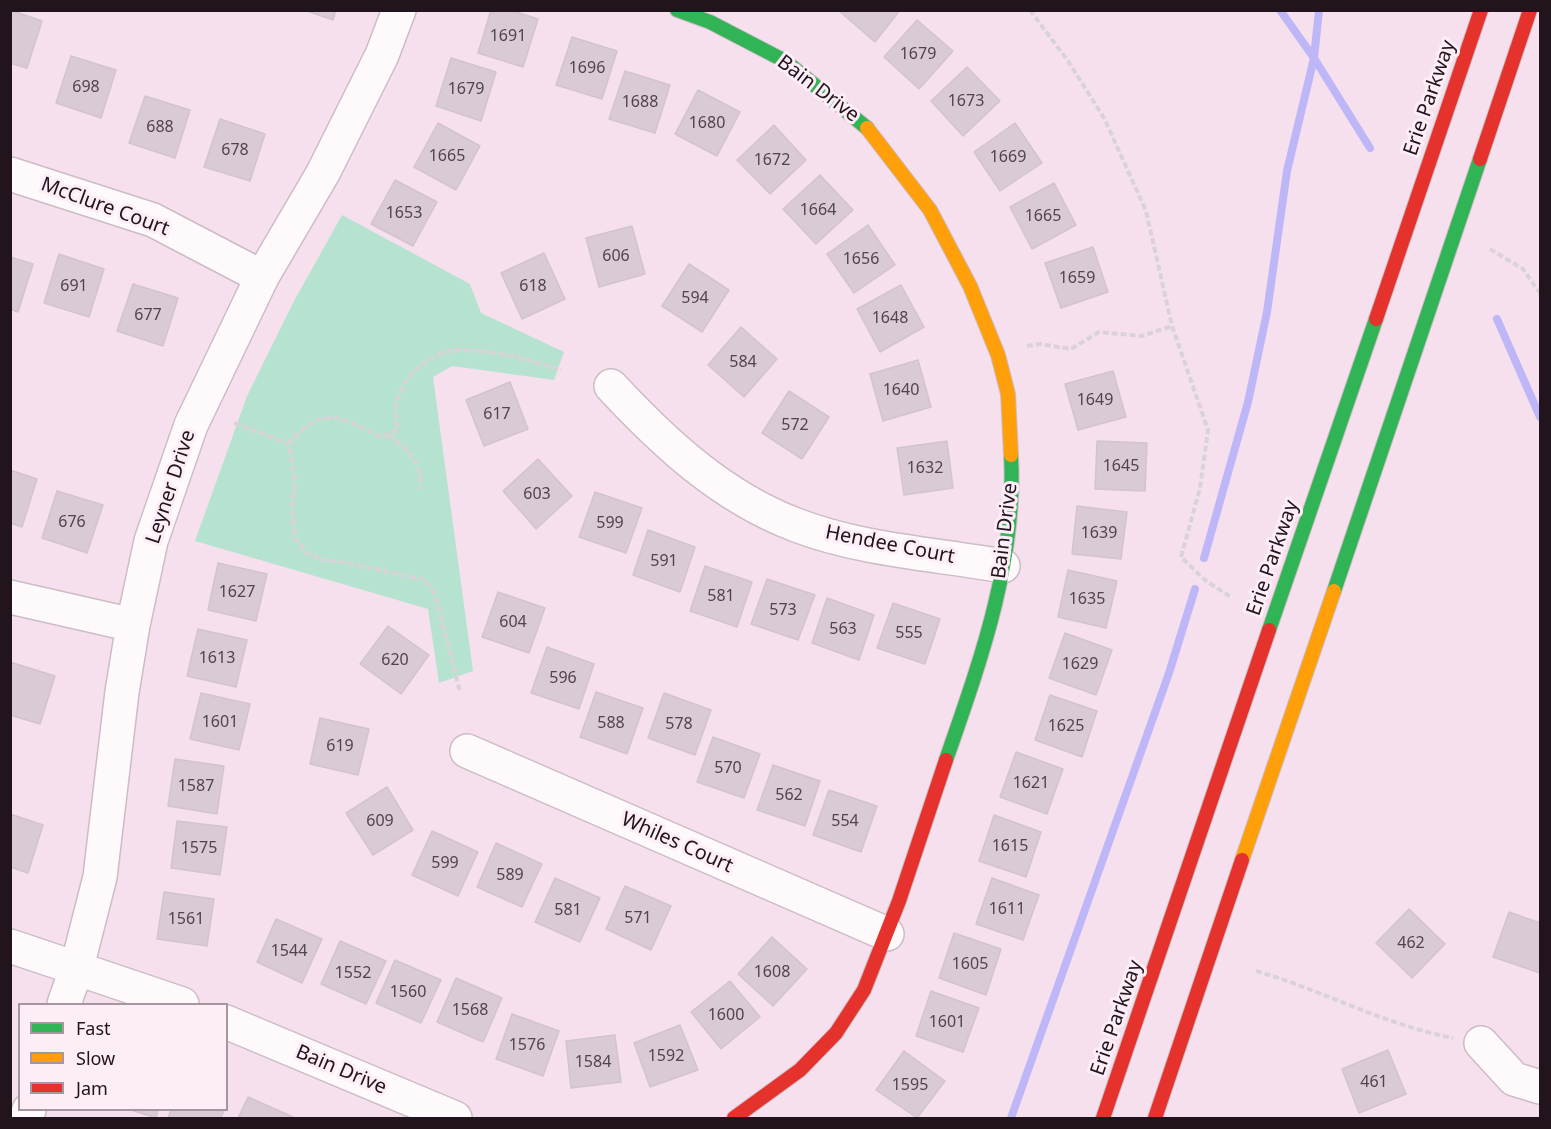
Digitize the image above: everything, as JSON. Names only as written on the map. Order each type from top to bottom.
[{"type":"main road","name":"Bain Drive","points":[[677,10],[710,22],[785,62],[862,122],[930,210],[970,286],[998,355],[1008,394],[1012,470],[1009,534],[989,634],[887,934],[864,990],[836,1034],[800,1070],[734,1119]]},
{"type":"main road","name":"Erie Parkway","points":[[1103,1119],[1480,10]]},
{"type":"main road","points":[[1155,1119],[1530,10]]},
{"type":"street","name":"Leyner Drive","points":[[65,1003],[77,967],[100,877],[122,692],[133,625],[151,541],[191,425],[262,277],[323,173],[382,55],[399,10]]},
{"type":"street","name":"McClure Court","points":[[10,174],[153,220],[262,277]]},
{"type":"street","name":"Hendee Court","points":[[611,386],[657,435],[711,479],[754,506],[796,525],[853,542],[1003,566]]},
{"type":"street","points":[[10,597],[133,625]]},
{"type":"street","name":"Whiles Court","points":[[467,751],[887,934]]},
{"type":"street","points":[[10,946],[77,967],[176,1003]]},
{"type":"street","name":"Bain Drive","points":[[228,1023],[455,1119]]},
{"type":"street","points":[[1481,1043],[1514,1079],[1540,1087]]},
{"type":"path","points":[[1030,10],[1068,61],[1104,118],[1146,211],[1172,326],[1208,430],[1200,488],[1181,557],[1206,581],[1231,597]]},
{"type":"path","points":[[1490,249],[1523,268],[1540,293]]},
{"type":"path","points":[[1027,346],[1040,344],[1071,349],[1099,332],[1142,336],[1172,326]]},
{"type":"path","points":[[289,444],[312,420],[325,417],[357,426],[381,437],[398,430],[395,409],[400,391],[410,375],[423,363],[443,353],[459,350],[486,353],[561,370]]},
{"type":"path","points":[[234,423],[289,444]]},
{"type":"path","points":[[388,434],[408,449],[419,467],[420,489]]},
{"type":"path","points":[[289,444],[295,482],[292,508],[295,538],[308,554],[324,560],[379,568],[425,580],[435,594],[460,692]]},
{"type":"path","points":[[1256,970],[1303,984],[1403,1027],[1481,1043]]},
{"type":"green space","points":[[342,215],[470,284],[481,313],[564,352],[554,380],[452,366],[433,377],[473,671],[439,683],[428,609],[195,541],[247,396],[294,301]]},
{"type":"building","points":[[10,10],[42,21],[27,68],[10,63]]},
{"type":"building","points":[[304,10],[336,10],[333,20]]},
{"type":"building","points":[[491,10],[510,10],[538,19],[523,67],[478,53]]},
{"type":"building","points":[[838,10],[900,10],[875,42]]},
{"type":"building","points":[[917,20],[953,51],[919,89],[884,57]]},
{"type":"building","points":[[572,37],[617,51],[602,99],[556,85]]},
{"type":"building","points":[[71,56],[116,70],[101,118],[56,103]]},
{"type":"building","points":[[451,58],[496,72],[481,121],[436,106]]},
{"type":"building","points":[[967,67],[1000,101],[963,136],[931,101]]},
{"type":"building","points":[[625,71],[670,85],[655,133],[609,119]]},
{"type":"building","points":[[698,90],[740,112],[717,156],[675,134]]},
{"type":"building","points":[[145,96],[190,110],[175,158],[129,143]]},
{"type":"building","points":[[220,119],[265,134],[250,181],[204,167]]},
{"type":"building","points":[[438,123],[480,146],[456,190],[414,167]]},
{"type":"building","points":[[1015,123],[1042,163],[1000,191],[974,152]]},
{"type":"building","points":[[774,125],[806,160],[770,194],[737,160]]},
{"type":"building","points":[[820,175],[853,210],[816,244],[783,209]]},
{"type":"building","points":[[395,180],[437,202],[413,246],[371,224]]},
{"type":"building","points":[[1054,183],[1076,225],[1032,249],[1010,207]]},
{"type":"building","points":[[868,225],[895,265],[854,293],[827,254]]},
{"type":"building","points":[[632,226],[645,274],[599,287],[586,238]]},
{"type":"building","points":[[1093,247],[1108,292],[1061,308],[1045,263]]},
{"type":"building","points":[[544,253],[565,299],[522,319],[501,273]]},
{"type":"building","points":[[59,254],[104,269],[89,317],[44,303]]},
{"type":"building","points":[[10,257],[33,264],[18,312],[10,309]]},
{"type":"building","points":[[689,264],[729,290],[702,332],[662,306]]},
{"type":"building","points":[[133,284],[178,298],[163,346],[117,331]]},
{"type":"building","points":[[901,285],[924,327],[880,352],[857,309]]},
{"type":"building","points":[[741,327],[777,359],[744,397],[708,365]]},
{"type":"building","points":[[918,360],[931,407],[883,421],[870,374]]},
{"type":"building","points":[[1113,371],[1126,417],[1078,430],[1065,384]]},
{"type":"building","points":[[510,382],[528,429],[484,446],[466,400]]},
{"type":"building","points":[[789,391],[829,417],[802,459],[762,433]]},
{"type":"building","points":[[947,441],[953,488],[904,495],[897,448]]},
{"type":"building","points":[[1097,441],[1147,443],[1145,491],[1095,489]]},
{"type":"building","points":[[538,459],[572,496],[536,529],[503,491]]},
{"type":"building","points":[[10,470],[37,479],[22,527],[10,523]]},
{"type":"building","points":[[57,491],[103,505],[87,553],[42,538]]},
{"type":"building","points":[[595,492],[642,508],[626,553],[579,537]]},
{"type":"building","points":[[1077,506],[1127,512],[1121,559],[1072,554]]},
{"type":"building","points":[[648,530],[695,547],[680,592],[633,575]]},
{"type":"building","points":[[218,563],[267,574],[256,621],[208,610]]},
{"type":"building","points":[[705,566],[752,582],[737,627],[690,611]]},
{"type":"building","points":[[1068,570],[1117,581],[1106,628],[1058,617]]},
{"type":"building","points":[[767,579],[815,595],[798,640],[751,624]]},
{"type":"building","points":[[498,592],[545,608],[529,653],[482,637]]},
{"type":"building","points":[[827,598],[874,615],[859,660],[812,643]]},
{"type":"building","points":[[893,603],[940,619],[925,664],[877,648]]},
{"type":"building","points":[[388,626],[429,655],[401,694],[360,664]]},
{"type":"building","points":[[198,629],[247,640],[236,687],[187,676]]},
{"type":"building","points":[[1065,633],[1112,650],[1096,695],[1049,678]]},
{"type":"building","points":[[547,647],[594,664],[579,709],[531,693]]},
{"type":"building","points":[[10,662],[55,676],[40,724],[10,715]]},
{"type":"building","points":[[596,692],[643,708],[627,754],[580,737]]},
{"type":"building","points":[[201,693],[250,704],[239,750],[190,739]]},
{"type":"building","points":[[664,693],[711,710],[695,755],[648,738]]},
{"type":"building","points":[[1050,695],[1097,711],[1082,757],[1035,740]]},
{"type":"building","points":[[320,718],[369,729],[358,775],[310,764]]},
{"type":"building","points":[[713,737],[760,754],[744,798],[697,782]]},
{"type":"building","points":[[1016,752],[1063,769],[1047,814],[1000,797]]},
{"type":"building","points":[[175,759],[224,766],[217,814],[168,806]]},
{"type":"building","points":[[773,765],[820,781],[805,826],[757,810]]},
{"type":"building","points":[[387,787],[413,830],[373,855],[346,813]]},
{"type":"building","points":[[829,790],[877,806],[861,852],[813,835]]},
{"type":"building","points":[[10,814],[43,825],[28,873],[10,867]]},
{"type":"building","points":[[994,815],[1041,832],[1026,877],[979,861]]},
{"type":"building","points":[[177,821],[227,827],[220,875],[171,868]]},
{"type":"building","points":[[432,831],[478,852],[458,896],[412,875]]},
{"type":"building","points":[[496,843],[542,864],[522,907],[477,887]]},
{"type":"building","points":[[555,878],[600,898],[580,942],[535,922]]},
{"type":"building","points":[[992,878],[1039,895],[1023,940],[976,924]]},
{"type":"building","points":[[625,886],[671,906],[651,950],[606,929]]},
{"type":"building","points":[[164,892],[214,899],[207,946],[157,939]]},
{"type":"building","points":[[1409,909],[1445,944],[1412,978],[1376,943]]},
{"type":"building","points":[[1509,912],[1540,923],[1540,973],[1493,957]]},
{"type":"building","points":[[276,919],[322,939],[302,983],[257,962]]},
{"type":"building","points":[[954,933],[1001,949],[986,995],[939,978]]},
{"type":"building","points":[[772,937],[807,969],[773,1006],[738,974]]},
{"type":"building","points":[[340,941],[386,961],[366,1004],[321,984]]},
{"type":"building","points":[[395,960],[441,980],[421,1023],[376,1003]]},
{"type":"building","points":[[456,978],[502,998],[483,1042],[437,1022]]},
{"type":"building","points":[[730,981],[760,1017],[721,1049],[691,1012]]},
{"type":"building","points":[[931,991],[979,1008],[963,1052],[916,1036]]},
{"type":"building","points":[[512,1014],[559,1031],[543,1076],[496,1059]]},
{"type":"building","points":[[680,1025],[698,1070],[650,1087],[634,1043]]},
{"type":"building","points":[[615,1035],[621,1082],[571,1088],[566,1041]]},
{"type":"building","points":[[1388,1050],[1406,1094],[1359,1113],[1342,1069]]},
{"type":"building","points":[[904,1051],[945,1081],[917,1118],[876,1090]]},
{"type":"building","points":[[248,1097],[293,1117],[293,1118],[238,1118]]},
{"type":"building","points":[[134,1111],[158,1111],[156,1118]]},
{"type":"building","points":[[171,1111],[224,1111],[221,1118],[168,1118]]},
{"type":"waterway","points":[[1204,558],[1248,402],[1267,312],[1287,171],[1314,58],[1280,10]]},
{"type":"waterway","points":[[1319,10],[1314,58],[1370,148]]},
{"type":"waterway","points":[[1497,319],[1540,417]]},
{"type":"waterway","points":[[1011,1118],[1169,673],[1195,589]]},
{"type":"traffic: fast","points":[[677,10],[710,22],[785,61],[867,128]]},
{"type":"traffic: fast","points":[[1334,591],[1480,159]]},
{"type":"traffic: fast","points":[[1269,630],[1376,319]]},
{"type":"traffic: fast","points":[[946,760],[983,648],[1002,572],[1008,534],[1011,455]]},
{"type":"traffic: slow","points":[[867,128],[930,210],[970,286],[998,355],[1008,394],[1011,455]]},
{"type":"traffic: slow","points":[[1242,860],[1334,591]]},
{"type":"traffic: jam","points":[[1376,319],[1481,10]]},
{"type":"traffic: jam","points":[[1480,159],[1530,10]]},
{"type":"traffic: jam","points":[[1103,1118],[1269,630]]},
{"type":"traffic: jam","points":[[734,1118],[800,1070],[836,1033],[864,990],[899,901],[946,760]]},
{"type":"traffic: jam","points":[[1155,1118],[1242,860]]}]
